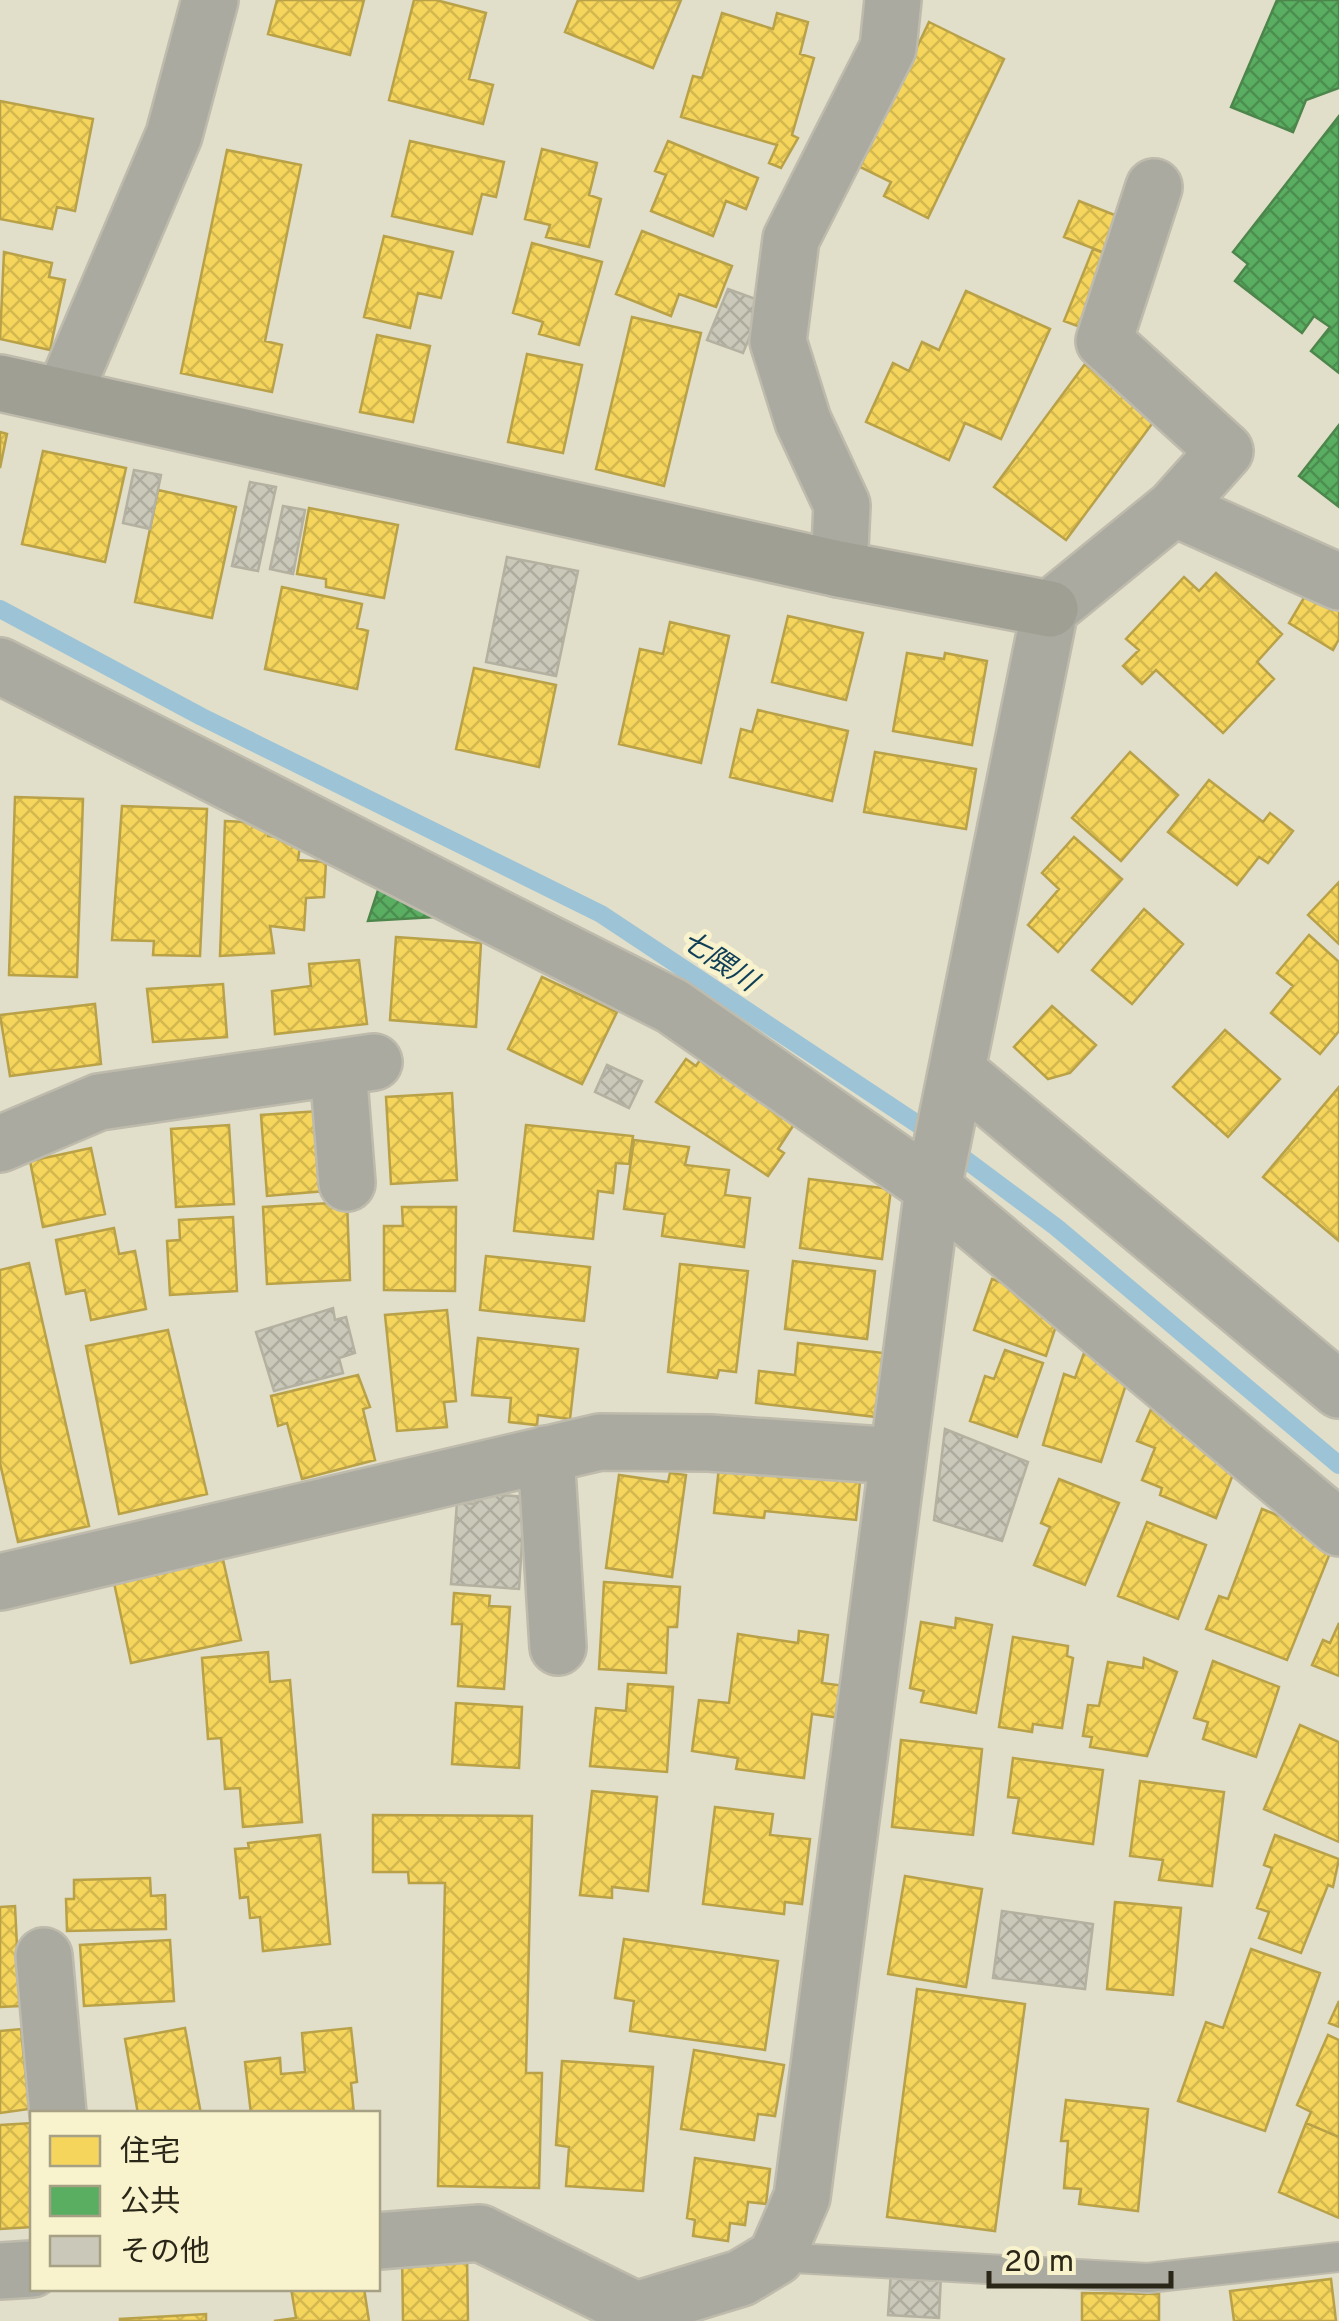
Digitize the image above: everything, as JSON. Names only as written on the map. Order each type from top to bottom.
[{"type":"street","points":[[63,396],[174,135],[210,0]]},
{"type":"street","points":[[839,569],[842,505],[803,421],[778,340],[791,239],[888,48],[893,0]]},
{"type":"street","points":[[380,2241],[480,2233],[624,2312],[742,2278],[776,2257],[802,2196],[934,1188],[1050,609],[1174,508],[1225,451],[1104,341],[1154,186]]},
{"type":"street","points":[[0,383],[839,569],[1050,609]]},
{"type":"street","points":[[1174,508],[1339,582]]},
{"type":"street","points":[[0,666],[672,1006],[934,1188],[1339,1528]]},
{"type":"street","points":[[0,1144],[98,1102],[356,1065],[347,1183]]},
{"type":"street","points":[[955,1088],[1339,1390]]},
{"type":"street","points":[[0,1582],[600,1442],[708,1443],[896,1456]]},
{"type":"street","points":[[546,1454],[558,1647]]},
{"type":"street","points":[[44,1956],[58,2111]]},
{"type":"street","points":[[0,2271],[30,2269]]},
{"type":"lane","points":[[776,2257],[1148,2278],[1339,2256]]},
{"type":"building: 住宅","points":[[277,0],[364,0],[350,55],[268,34]]},
{"type":"building: 住宅","points":[[414,0],[436,0],[486,13],[469,79],[493,85],[483,124],[389,100]]},
{"type":"building: 住宅","points":[[578,0],[681,0],[653,68],[565,32]]},
{"type":"building: 住宅","points":[[722,13],[773,29],[777,13],[808,22],[800,54],[814,58],[792,135],[798,138],[781,168],[769,163],[777,145],[681,117],[693,76],[702,78]]},
{"type":"building: 住宅","points":[[929,22],[1004,59],[928,218],[884,196],[891,182],[860,167]]},
{"type":"building: 住宅","points":[[0,101],[93,119],[75,211],[57,207],[52,229],[0,219]]},
{"type":"building: 住宅","points":[[410,141],[504,162],[496,197],[482,194],[472,234],[392,216]]},
{"type":"building: 住宅","points":[[668,141],[758,178],[746,209],[726,201],[713,236],[651,211],[666,175],[655,171]]},
{"type":"building: 住宅","points":[[542,149],[597,163],[589,195],[601,199],[589,247],[546,237],[550,225],[525,219]]},
{"type":"building: 住宅","points":[[227,150],[301,165],[265,341],[282,345],[272,392],[181,373]]},
{"type":"building: 住宅","points":[[1079,201],[1130,221],[1115,257],[1064,237]]},
{"type":"building: 住宅","points":[[642,231],[732,266],[716,307],[679,294],[671,316],[616,294]]},
{"type":"building: 住宅","points":[[384,236],[453,252],[441,298],[418,293],[410,328],[364,317]]},
{"type":"building: 住宅","points":[[532,243],[602,262],[579,345],[539,334],[543,322],[513,313]]},
{"type":"building: 住宅","points":[[1093,249],[1115,257],[1088,330],[1064,321]]},
{"type":"building: 住宅","points":[[4,252],[52,263],[49,277],[65,280],[50,350],[0,339]]},
{"type":"building: 住宅","points":[[966,291],[1050,329],[1001,439],[965,423],[949,460],[866,422],[893,363],[909,371],[922,342],[939,350]]},
{"type":"building: 住宅","points":[[632,317],[701,333],[664,486],[596,469]]},
{"type":"building: 住宅","points":[[377,335],[430,346],[413,422],[360,412]]},
{"type":"building: 住宅","points":[[527,354],[582,365],[563,453],[508,442]]},
{"type":"building: 住宅","points":[[1085,364],[1157,417],[1066,540],[994,487]]},
{"type":"building: 住宅","points":[[0,432],[7,434],[0,468]]},
{"type":"building: 住宅","points":[[43,451],[126,468],[105,562],[22,544]]},
{"type":"building: 住宅","points":[[158,490],[236,507],[212,618],[135,602]]},
{"type":"building: 住宅","points":[[309,508],[398,525],[384,598],[326,587],[326,579],[297,574]]},
{"type":"building: 住宅","points":[[1216,573],[1282,634],[1257,662],[1274,679],[1223,733],[1156,670],[1142,684],[1123,666],[1139,650],[1126,639],[1184,577],[1199,591]]},
{"type":"building: 住宅","points":[[282,587],[362,604],[357,628],[368,631],[357,689],[265,669]]},
{"type":"building: 住宅","points":[[1308,591],[1339,609],[1339,639],[1333,650],[1289,623]]},
{"type":"building: 住宅","points":[[788,616],[863,633],[846,700],[772,682]]},
{"type":"building: 住宅","points":[[670,622],[729,636],[701,763],[619,744],[640,649],[663,654]]},
{"type":"building: 住宅","points":[[907,653],[944,659],[945,653],[987,661],[972,745],[893,731]]},
{"type":"building: 住宅","points":[[474,668],[556,685],[539,767],[456,749]]},
{"type":"building: 住宅","points":[[758,710],[848,731],[832,801],[730,777],[741,729],[752,732]]},
{"type":"building: 住宅","points":[[875,752],[976,769],[966,829],[864,812]]},
{"type":"building: 住宅","points":[[1130,752],[1178,795],[1121,861],[1072,818]]},
{"type":"building: 住宅","points":[[1209,780],[1263,822],[1270,813],[1293,831],[1268,863],[1259,857],[1237,885],[1168,832]]},
{"type":"building: 住宅","points":[[15,797],[83,799],[77,977],[9,975]]},
{"type":"building: 住宅","points":[[122,806],[207,809],[200,956],[153,955],[154,941],[112,940]]},
{"type":"building: 住宅","points":[[225,821],[269,823],[268,836],[301,839],[298,860],[326,862],[324,897],[306,898],[304,930],[270,926],[274,953],[220,956]]},
{"type":"building: 住宅","points":[[1074,837],[1122,879],[1058,952],[1028,925],[1059,889],[1042,873]]},
{"type":"building: 住宅","points":[[1339,882],[1339,944],[1308,915]]},
{"type":"building: 住宅","points":[[1144,909],[1183,944],[1132,1004],[1092,970]]},
{"type":"building: 住宅","points":[[1309,935],[1339,962],[1339,1031],[1320,1054],[1271,1013],[1293,986],[1277,973]]},
{"type":"building: 住宅","points":[[396,937],[481,943],[476,1027],[390,1020]]},
{"type":"building: 住宅","points":[[359,960],[367,1024],[275,1034],[272,991],[311,986],[309,964]]},
{"type":"building: 住宅","points":[[542,977],[617,1012],[582,1084],[508,1049]]},
{"type":"building: 住宅","points":[[223,984],[227,1037],[153,1042],[147,989]]},
{"type":"building: 住宅","points":[[95,1004],[101,1064],[10,1076],[0,1015]]},
{"type":"building: 住宅","points":[[1052,1006],[1096,1045],[1070,1073],[1048,1079],[1014,1047]]},
{"type":"building: 住宅","points":[[1225,1030],[1280,1079],[1228,1137],[1173,1087]]},
{"type":"building: 住宅","points":[[709,1046],[804,1109],[778,1149],[784,1153],[768,1176],[656,1102],[686,1059],[696,1066]]},
{"type":"building: 住宅","points":[[1339,1087],[1339,1241],[1263,1177]]},
{"type":"building: 住宅","points":[[452,1093],[457,1180],[391,1184],[386,1097]]},
{"type":"building: 住宅","points":[[319,1111],[325,1191],[267,1196],[261,1115]]},
{"type":"building: 住宅","points":[[229,1125],[234,1204],[176,1207],[171,1129]]},
{"type":"building: 住宅","points":[[526,1125],[633,1136],[629,1164],[616,1163],[613,1193],[598,1191],[593,1239],[514,1231]]},
{"type":"building: 住宅","points":[[634,1140],[689,1147],[685,1165],[729,1170],[725,1195],[750,1198],[744,1247],[662,1236],[665,1214],[624,1209]]},
{"type":"building: 住宅","points":[[91,1148],[105,1214],[43,1227],[30,1161]]},
{"type":"building: 住宅","points":[[809,1179],[891,1189],[882,1259],[800,1248]]},
{"type":"building: 住宅","points":[[347,1202],[350,1280],[267,1284],[263,1207]]},
{"type":"building: 住宅","points":[[402,1207],[456,1207],[455,1291],[384,1290],[384,1226],[403,1226]]},
{"type":"building: 住宅","points":[[233,1217],[237,1291],[170,1295],[167,1241],[180,1240],[179,1220]]},
{"type":"building: 住宅","points":[[114,1228],[119,1254],[135,1251],[146,1309],[91,1320],[85,1290],[66,1294],[56,1240]]},
{"type":"building: 住宅","points":[[486,1256],[590,1267],[584,1321],[480,1310]]},
{"type":"building: 住宅","points":[[793,1261],[875,1271],[867,1339],[785,1329]]},
{"type":"building: 住宅","points":[[29,1263],[89,1526],[18,1542],[0,1463],[0,1270]]},
{"type":"building: 住宅","points":[[680,1264],[748,1271],[736,1372],[719,1370],[717,1378],[668,1372]]},
{"type":"building: 住宅","points":[[992,1279],[1063,1305],[1046,1356],[974,1330]]},
{"type":"building: 住宅","points":[[447,1310],[456,1401],[444,1402],[447,1427],[397,1431],[385,1315]]},
{"type":"building: 住宅","points":[[168,1330],[207,1494],[119,1514],[86,1346]]},
{"type":"building: 住宅","points":[[478,1338],[578,1349],[570,1419],[538,1415],[537,1425],[509,1422],[511,1398],[472,1395]]},
{"type":"building: 住宅","points":[[798,1343],[892,1354],[885,1418],[756,1403],[759,1371],[795,1375]]},
{"type":"building: 住宅","points":[[1087,1345],[1130,1372],[1101,1462],[1043,1445],[1064,1374],[1075,1378]]},
{"type":"building: 住宅","points":[[1005,1350],[1043,1363],[1017,1437],[970,1421],[985,1376],[994,1379]]},
{"type":"building: 住宅","points":[[358,1375],[370,1407],[363,1409],[375,1460],[302,1479],[287,1423],[278,1426],[271,1396]]},
{"type":"building: 住宅","points":[[1151,1409],[1196,1427],[1237,1464],[1216,1518],[1160,1495],[1162,1488],[1142,1480],[1155,1448],[1137,1441]]},
{"type":"building: 住宅","points":[[720,1458],[861,1472],[856,1520],[765,1511],[764,1518],[714,1513]]},
{"type":"building: 住宅","points":[[670,1473],[686,1475],[672,1577],[606,1568],[619,1475],[668,1482]]},
{"type":"building: 住宅","points":[[1059,1479],[1119,1503],[1085,1585],[1034,1565],[1050,1527],[1041,1523]]},
{"type":"building: 住宅","points":[[1262,1509],[1336,1538],[1287,1660],[1206,1629],[1219,1596],[1228,1599]]},
{"type":"building: 住宅","points":[[1147,1522],[1206,1545],[1178,1619],[1118,1596]]},
{"type":"building: 住宅","points":[[222,1555],[241,1640],[131,1663],[113,1578]]},
{"type":"building: 住宅","points":[[604,1582],[680,1587],[677,1627],[668,1627],[666,1673],[599,1669]]},
{"type":"building: 住宅","points":[[454,1593],[490,1596],[489,1606],[510,1607],[504,1689],[458,1686],[462,1624],[452,1624]]},
{"type":"building: 住宅","points":[[956,1618],[992,1625],[976,1713],[921,1702],[924,1691],[910,1688],[921,1622],[955,1628]]},
{"type":"building: 住宅","points":[[1339,1623],[1339,1676],[1312,1665],[1323,1640],[1330,1643]]},
{"type":"building: 住宅","points":[[799,1631],[828,1635],[822,1683],[845,1686],[841,1718],[812,1714],[804,1778],[736,1769],[738,1758],[692,1751],[699,1700],[729,1703],[738,1634],[798,1643]]},
{"type":"building: 住宅","points":[[1013,1637],[1068,1646],[1067,1656],[1073,1658],[1062,1728],[1033,1724],[1032,1732],[999,1727]]},
{"type":"building: 住宅","points":[[268,1652],[270,1682],[290,1680],[302,1822],[243,1827],[240,1788],[225,1789],[221,1738],[208,1739],[202,1658]]},
{"type":"building: 住宅","points":[[1144,1658],[1177,1672],[1147,1756],[1090,1747],[1092,1737],[1083,1736],[1088,1705],[1099,1706],[1108,1662],[1143,1668]]},
{"type":"building: 住宅","points":[[1213,1661],[1279,1687],[1256,1757],[1203,1739],[1208,1722],[1194,1718]]},
{"type":"building: 住宅","points":[[628,1684],[673,1687],[667,1772],[590,1766],[596,1708],[626,1711]]},
{"type":"building: 住宅","points":[[456,1703],[522,1707],[519,1768],[452,1764]]},
{"type":"building: 住宅","points":[[1300,1725],[1339,1742],[1339,1842],[1264,1809]]},
{"type":"building: 住宅","points":[[901,1740],[982,1749],[973,1835],[892,1827]]},
{"type":"building: 住宅","points":[[1013,1758],[1103,1770],[1093,1844],[1013,1833],[1019,1798],[1008,1797]]},
{"type":"building: 住宅","points":[[1140,1781],[1224,1792],[1212,1886],[1159,1880],[1163,1860],[1130,1856]]},
{"type":"building: 住宅","points":[[592,1791],[657,1797],[648,1891],[612,1887],[612,1898],[580,1895]]},
{"type":"building: 住宅","points":[[715,1807],[773,1814],[770,1835],[810,1839],[802,1904],[785,1902],[784,1914],[703,1904]]},
{"type":"building: 住宅","points":[[373,1815],[532,1816],[526,2073],[542,2073],[539,2188],[438,2186],[445,1883],[409,1883],[408,1872],[373,1872]]},
{"type":"building: 住宅","points":[[320,1835],[330,1944],[263,1951],[260,1917],[250,1918],[248,1897],[240,1898],[235,1849],[249,1848],[248,1843]]},
{"type":"building: 住宅","points":[[1275,1835],[1339,1859],[1333,1887],[1328,1885],[1301,1953],[1259,1938],[1269,1912],[1257,1908],[1272,1868],[1264,1865]]},
{"type":"building: 住宅","points":[[905,1876],[982,1889],[966,1987],[888,1974]]},
{"type":"building: 住宅","points":[[150,1878],[151,1896],[165,1895],[166,1929],[67,1931],[66,1899],[74,1899],[74,1880]]},
{"type":"building: 住宅","points":[[1115,1902],[1181,1908],[1173,1995],[1107,1989]]},
{"type":"building: 住宅","points":[[15,1906],[20,2006],[0,2007],[0,1907]]},
{"type":"building: 住宅","points":[[624,1939],[778,1961],[765,2050],[630,2031],[634,2001],[615,1998]]},
{"type":"building: 住宅","points":[[170,1940],[174,2001],[84,2006],[80,1945]]},
{"type":"building: 住宅","points":[[1251,1949],[1320,1973],[1265,2131],[1178,2101],[1206,2022],[1223,2028]]},
{"type":"building: 住宅","points":[[917,1989],[1025,2004],[995,2231],[887,2217]]},
{"type":"building: 住宅","points":[[1339,2001],[1339,2027],[1329,2023]]},
{"type":"building: 住宅","points":[[185,2028],[200,2111],[137,2111],[125,2039]]},
{"type":"building: 住宅","points":[[351,2028],[357,2082],[351,2083],[354,2111],[251,2111],[245,2062],[280,2058],[281,2074],[305,2072],[302,2033]]},
{"type":"building: 住宅","points":[[21,2029],[29,2109],[0,2113],[0,2031]]},
{"type":"building: 住宅","points":[[1328,2035],[1339,2040],[1339,2137],[1306,2123],[1311,2112],[1297,2105]]},
{"type":"building: 住宅","points":[[694,2050],[784,2065],[775,2116],[758,2114],[754,2140],[681,2129]]},
{"type":"building: 住宅","points":[[562,2061],[653,2067],[643,2191],[566,2186],[569,2147],[556,2145]]},
{"type":"building: 住宅","points":[[1066,2100],[1148,2109],[1138,2211],[1079,2204],[1081,2189],[1064,2188],[1068,2141],[1061,2141]]},
{"type":"building: 住宅","points":[[30,2123],[30,2227],[0,2229],[0,2125]]},
{"type":"building: 住宅","points":[[1306,2123],[1339,2137],[1339,2218],[1279,2192]]},
{"type":"building: 住宅","points":[[695,2158],[770,2169],[766,2204],[748,2202],[745,2225],[730,2223],[728,2241],[693,2236],[695,2220],[687,2218]]},
{"type":"building: 住宅","points":[[402,2250],[467,2254],[468,2321],[403,2321]]},
{"type":"building: 住宅","points":[[1331,2279],[1336,2321],[1234,2321],[1230,2291]]},
{"type":"building: 住宅","points":[[292,2291],[364,2291],[369,2321],[274,2321],[296,2318]]},
{"type":"building: 住宅","points":[[1082,2293],[1159,2294],[1159,2321],[1082,2321]]},
{"type":"building: 住宅","points":[[206,2314],[206,2321],[120,2321],[120,2319]]},
{"type":"building: 公共","points":[[1277,0],[1339,0],[1339,88],[1306,100],[1293,132],[1231,107]]},
{"type":"building: 公共","points":[[1339,116],[1339,373],[1311,351],[1330,327],[1314,316],[1302,333],[1235,281],[1248,264],[1233,252]]},
{"type":"building: 公共","points":[[1339,425],[1339,507],[1299,476]]},
{"type":"building: 公共","points":[[381,881],[436,917],[368,921]]},
{"type":"building: その他","points":[[728,289],[764,302],[743,353],[707,340]]},
{"type":"building: その他","points":[[134,470],[161,475],[150,529],[123,523]]},
{"type":"building: その他","points":[[250,482],[276,487],[258,571],[232,566]]},
{"type":"building: その他","points":[[283,506],[305,510],[293,574],[270,569]]},
{"type":"building: その他","points":[[507,557],[578,571],[556,676],[486,662]]},
{"type":"building: その他","points":[[607,1065],[642,1081],[629,1108],[595,1092]]},
{"type":"building: その他","points":[[333,1308],[335,1320],[346,1317],[355,1353],[339,1358],[343,1373],[274,1391],[256,1332]]},
{"type":"building: その他","points":[[945,1429],[1028,1462],[1002,1541],[934,1520]]},
{"type":"building: その他","points":[[476,1493],[525,1497],[519,1589],[451,1584],[457,1502],[475,1504]]},
{"type":"building: その他","points":[[1002,1911],[1093,1924],[1085,1989],[993,1978]]},
{"type":"building: その他","points":[[891,2272],[941,2274],[939,2318],[888,2315]]},
{"type":"waterway","name":"七隈川","points":[[0,609],[202,717],[601,914],[919,1125],[1056,1227],[1339,1465]]}]
